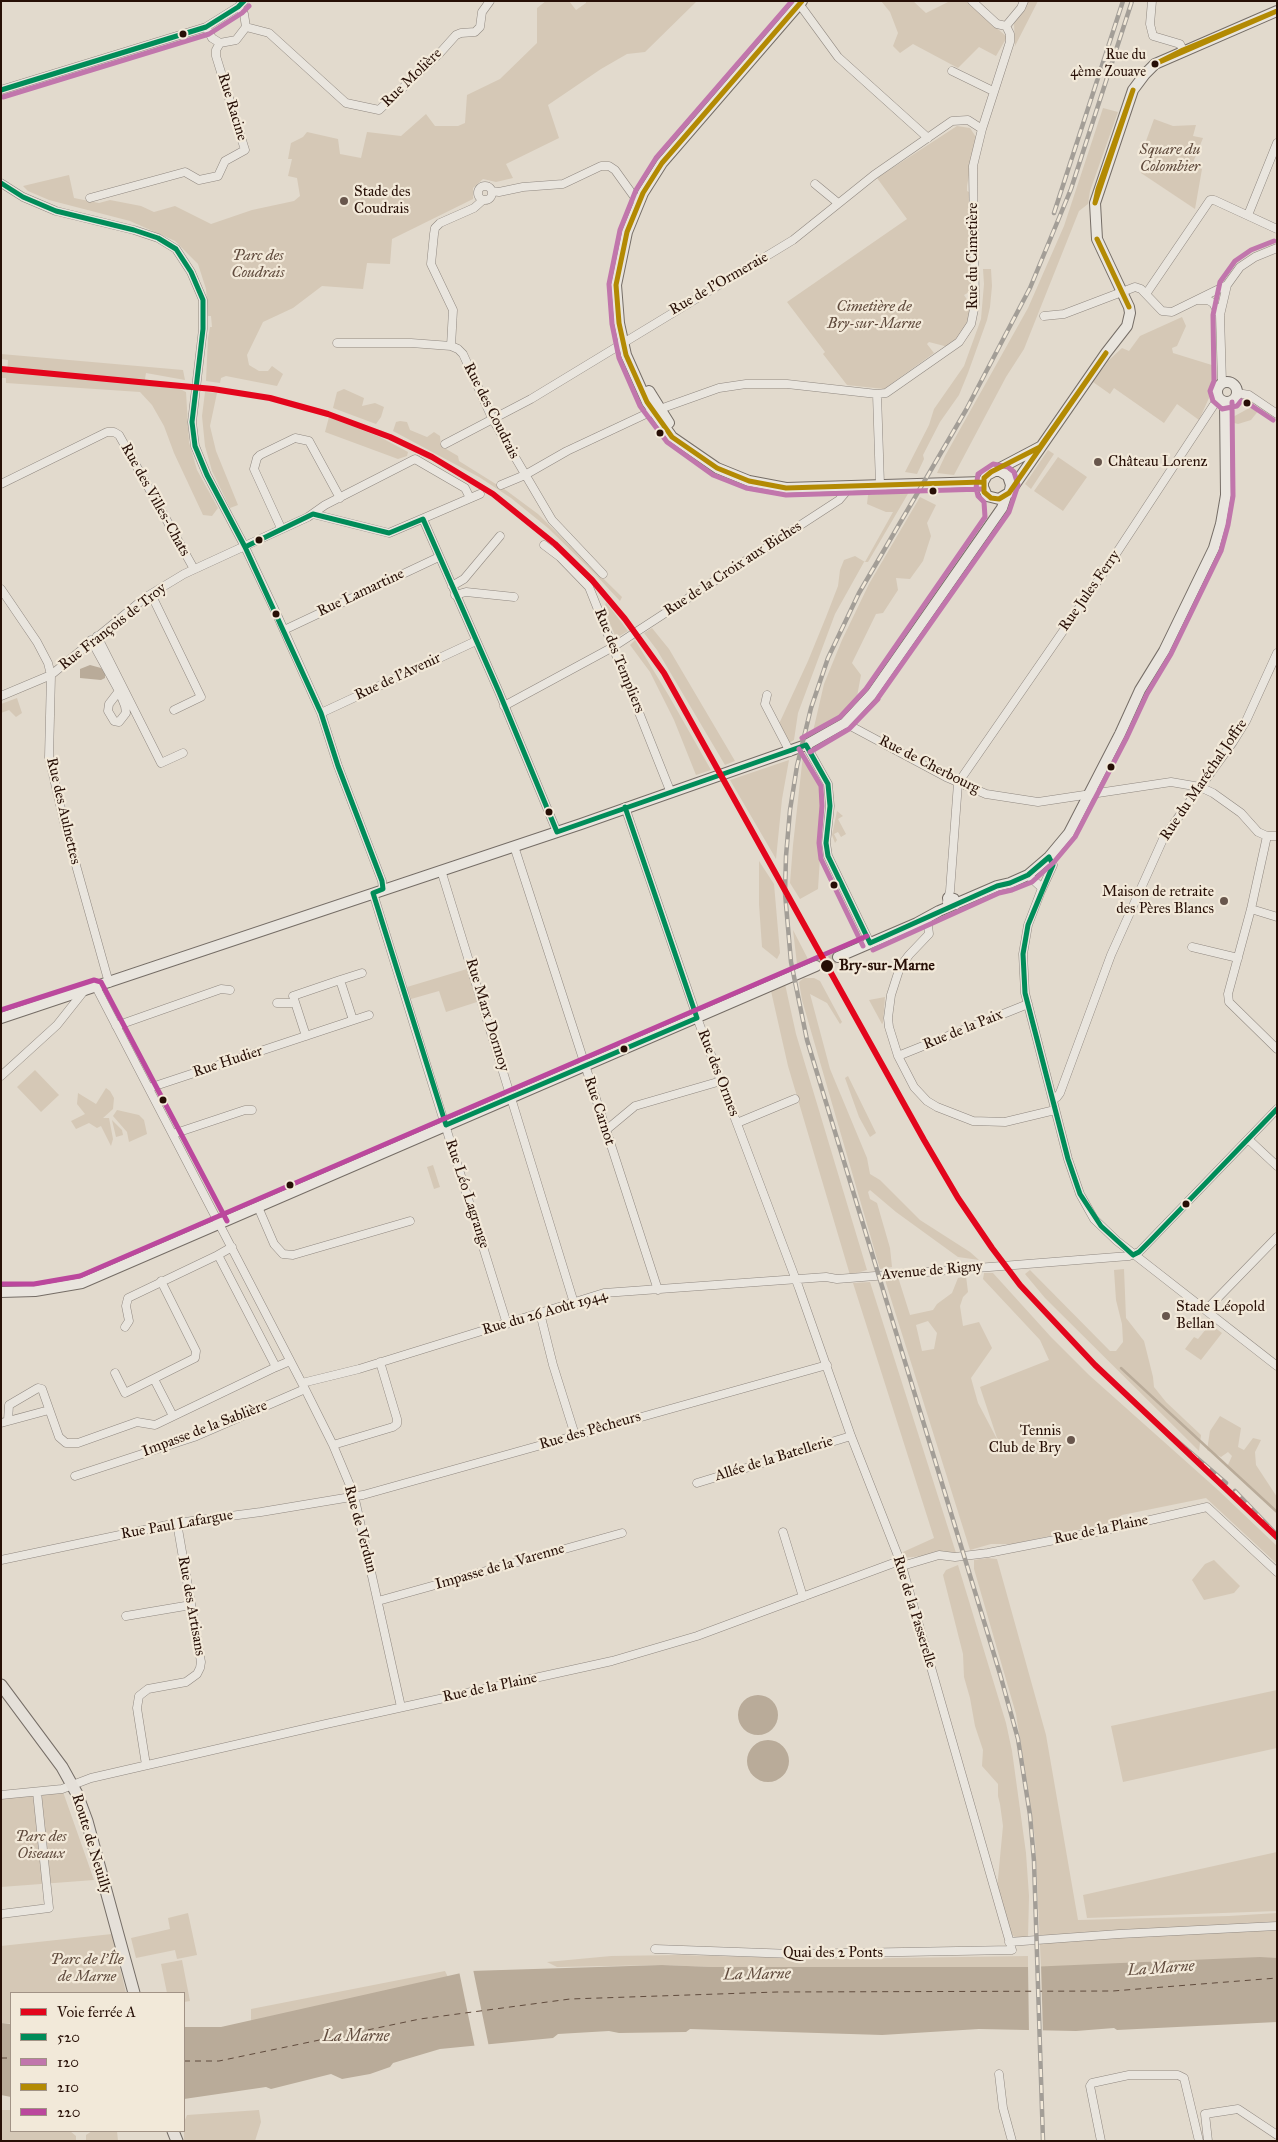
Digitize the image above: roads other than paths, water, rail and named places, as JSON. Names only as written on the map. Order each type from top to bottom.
[{"type":"main road","points":[[802,2],[662,163],[638,202],[628,232],[616,285],[617,309],[638,384],[672,436],[717,468],[749,481],[767,486],[786,488],[983,482]]},
{"type":"main road","points":[[1040,447],[987,475],[983,482],[984,492],[991,498],[999,499],[1008,493],[1127,326],[1130,313],[1097,240],[1095,203],[1129,99],[1139,81],[1155,64],[1183,50],[1277,11]]},
{"type":"main road","points":[[838,957],[927,918],[951,903],[1010,883],[1028,874],[1050,857],[1069,833],[1140,690],[1164,651],[1214,548],[1221,524],[1226,495],[1222,400],[1218,388],[1222,383],[1231,383],[1236,387],[1237,393],[1234,399],[1222,400]]},
{"type":"main road","points":[[1,1018],[557,832],[806,745],[845,723],[872,694],[1002,508],[1011,485],[1008,476],[1000,471],[995,471]]},
{"type":"main road","points":[[991,498],[993,507],[992,520]]},
{"type":"main road","points":[[1,1292],[35,1291],[82,1283],[816,966]]},
{"type":"main road","name":"Route de Neuilly","points":[[1,1685],[62,1767],[72,1784],[87,1821],[134,1992]]},
{"type":"street","points":[[1,90],[206,27],[238,8],[244,1]]},
{"type":"street","name":"Rue Molière","points":[[246,27],[269,33],[346,103],[379,110],[439,54],[456,35],[474,32],[480,27],[482,12],[490,1]]},
{"type":"street","points":[[972,1],[997,24],[1006,26],[1021,8],[1024,1]]},
{"type":"street","points":[[1152,1],[1150,24],[1153,36],[1180,44],[1183,50]]},
{"type":"street","points":[[802,2],[838,57],[928,138]]},
{"type":"street","points":[[206,27],[212,38],[220,43],[236,40],[246,27],[244,14],[238,8]]},
{"type":"street","name":"Rue du Cimetière","points":[[877,394],[886,393],[959,342],[971,324],[975,304],[976,269],[972,177],[982,129],[1010,42],[1010,34],[1006,26]]},
{"type":"street","name":"Rue Racine","points":[[90,198],[185,172],[199,180],[218,176],[225,161],[245,150],[216,56],[216,50],[220,43]]},
{"type":"street","points":[[952,71],[994,91]]},
{"type":"street","name":"Rue de l'Ormeraie","points":[[445,444],[531,398],[793,240],[874,175],[952,121],[968,120],[982,129]]},
{"type":"street","points":[[1248,214],[1277,144]]},
{"type":"street","points":[[483,200],[478,194],[481,188],[486,186],[492,191],[498,192],[523,186],[562,184],[601,166],[609,166],[615,170],[638,202]]},
{"type":"street","points":[[1,183],[23,197],[56,211],[134,230],[158,238],[176,249],[191,272],[202,300],[203,329],[192,422],[195,446],[207,475],[284,630],[321,713],[338,766],[384,890]]},
{"type":"street","points":[[815,184],[838,203]]},
{"type":"street","points":[[337,343],[451,346],[453,310],[431,264],[435,228],[440,223],[474,208],[483,200],[490,199],[492,191]]},
{"type":"street","points":[[1146,294],[1210,200],[1248,214],[1277,229]]},
{"type":"street","points":[[1222,383],[1220,315],[1227,286],[1240,267],[1255,257],[1277,248]]},
{"type":"street","points":[[1044,316],[1064,314],[1135,287],[1141,289],[1162,311],[1168,313],[1227,286]]},
{"type":"street","points":[[1196,300],[1208,300],[1220,315]]},
{"type":"street","name":"Rue des Coudrais","points":[[451,346],[463,354],[492,418],[552,520],[603,574]]},
{"type":"street","points":[[501,485],[524,475],[567,451],[656,410],[719,388],[746,384],[796,384],[877,394],[880,485]]},
{"type":"street","points":[[1237,393],[1249,395],[1277,414]]},
{"type":"street","name":"Rue Jules Ferry","points":[[958,783],[1222,400]]},
{"type":"street","name":"Rue des Villes-Chats","points":[[1,484],[108,432],[114,432],[119,435],[194,569]]},
{"type":"street","points":[[280,528],[254,469],[257,458],[260,455],[295,438],[309,442],[340,498]]},
{"type":"street","name":"Rue François de Troy","points":[[1,696],[52,674],[94,638],[151,594],[194,569],[313,514],[415,459],[465,488],[470,498]]},
{"type":"street","name":"Rue de la Croix aux Biches","points":[[504,706],[613,647],[839,500],[846,494],[848,487]]},
{"type":"street","points":[[313,514],[389,533],[480,494]]},
{"type":"street","points":[[423,519],[557,832]]},
{"type":"street","points":[[452,586],[464,579],[500,536]]},
{"type":"street","name":"Rue des Templiers","points":[[544,545],[560,557],[589,587],[671,793]]},
{"type":"street","name":"Rue Lamartine","points":[[284,630],[439,557]]},
{"type":"street","name":"Rue des Aulnettes","points":[[1,590],[32,634],[52,674],[49,757],[64,826],[109,983]]},
{"type":"street","points":[[455,595],[466,592],[514,597]]},
{"type":"street","points":[[151,594],[201,697],[174,710]]},
{"type":"street","points":[[94,638],[119,691]]},
{"type":"street","points":[[94,638],[162,763],[183,753]]},
{"type":"street","name":"Rue de l'Avenir","points":[[321,713],[476,641]]},
{"type":"street","name":"Rue du Maréchal Joffre","points":[[1053,1100],[1060,1093],[1111,955],[1164,837],[1220,762],[1246,721],[1277,653]]},
{"type":"street","points":[[767,695],[765,704],[790,752]]},
{"type":"street","name":"Rue de Cherbourg","points":[[845,723],[958,783],[986,794],[1038,802],[1171,782],[1200,788],[1227,801],[1258,832],[1267,836]]},
{"type":"street","points":[[806,745],[828,784],[830,806],[826,843],[828,856],[870,943]]},
{"type":"street","points":[[951,903],[958,783]]},
{"type":"street","name":"Rue des Ormes","points":[[625,807],[697,1018],[796,1280]]},
{"type":"street","points":[[1277,836],[1267,836],[1251,909],[1228,994],[1229,1002],[1277,1049]]},
{"type":"street","name":"Rue Carnot","points":[[514,846],[658,1290]]},
{"type":"street","points":[[1050,857],[1053,865],[1028,925],[1023,954],[1024,984],[1068,1159],[1085,1203],[1101,1226],[1133,1255],[1277,1366]]},
{"type":"street","name":"Rue Marx Dormoy","points":[[441,870],[574,1303]]},
{"type":"street","points":[[1028,874],[1042,888]]},
{"type":"street","name":"Rue Léo Lagrange","points":[[373,893],[508,1324]]},
{"type":"street","points":[[1251,909],[1277,916]]},
{"type":"street","points":[[927,918],[929,934],[909,954],[900,967],[890,995],[889,1028],[898,1056],[909,1080],[920,1095],[937,1108],[961,1118],[983,1122],[1004,1122],[1055,1110]]},
{"type":"street","points":[[1192,947],[1238,958]]},
{"type":"street","points":[[306,1036],[293,996],[362,973]]},
{"type":"street","points":[[340,980],[353,1020]]},
{"type":"street","name":"Rue de Verdun","points":[[96,987],[333,1445],[354,1496],[401,1707]]},
{"type":"street","points":[[116,1026],[221,989],[230,990]]},
{"type":"street","points":[[1,1076],[57,1025],[84,991]]},
{"type":"street","points":[[277,1003],[295,1002]]},
{"type":"street","name":"Rue de la Paix","points":[[898,1056],[1028,1004]]},
{"type":"street","name":"Rue Hudier","points":[[149,1088],[369,1015]]},
{"type":"street","points":[[605,1131],[635,1106],[721,1081]]},
{"type":"street","points":[[738,1123],[795,1099]]},
{"type":"street","points":[[1133,1255],[1139,1252],[1277,1109]]},
{"type":"street","points":[[173,1134],[245,1110],[252,1110]]},
{"type":"street","points":[[1248,1139],[1277,1166]]},
{"type":"street","points":[[258,1207],[274,1244],[283,1254],[293,1255],[410,1221]]},
{"type":"street","points":[[1206,1310],[1277,1237]]},
{"type":"street","points":[[125,1327],[129,1321],[126,1306],[128,1298],[232,1247]]},
{"type":"street","points":[[218,1254],[276,1367]]},
{"type":"street","name":"Avenue de Rigny","points":[[796,1280],[826,1277],[837,1279],[1133,1255]]},
{"type":"street","name":"Rue du 26 Août 1944","points":[[303,1386],[604,1293],[796,1280]]},
{"type":"street","name":"Rue de la Passerelle","points":[[796,1280],[851,1436],[900,1564],[1012,1950]]},
{"type":"street","points":[[115,1373],[125,1393],[195,1358],[196,1350],[162,1281]]},
{"type":"street","points":[[540,1313],[553,1365],[575,1435]]},
{"type":"street","points":[[49,1410],[5,1422],[9,1405],[38,1388],[42,1389],[60,1437],[66,1443],[78,1443],[137,1422],[154,1425],[290,1361]]},
{"type":"street","points":[[333,1445],[397,1424],[398,1420],[380,1362]]},
{"type":"street","name":"Rue des Pêcheurs","points":[[354,1496],[827,1365]]},
{"type":"street","points":[[154,1379],[173,1416]]},
{"type":"street","name":"Impasse de la Sablière","points":[[75,1476],[194,1437],[303,1386]]},
{"type":"street","name":"Allée de la Batellerie","points":[[697,1482],[851,1436]]},
{"type":"street","name":"Rue Paul Lafargue","points":[[1,1560],[178,1523],[261,1512],[354,1496]]},
{"type":"street","name":"Rue de la Plaine","points":[[1,1795],[62,1789],[72,1784],[146,1766],[401,1707],[612,1661],[697,1636],[900,1564],[939,1555],[955,1557],[988,1553],[1111,1529],[1207,1507],[1277,1572]]},
{"type":"street","name":"Rue des Artisans","points":[[146,1766],[137,1702],[143,1691],[148,1688],[186,1682],[197,1674],[201,1662],[178,1523]]},
{"type":"street","points":[[783,1532],[803,1597]]},
{"type":"street","name":"Impasse de la Varenne","points":[[378,1602],[622,1533]]},
{"type":"street","points":[[126,1616],[191,1605]]},
{"type":"street","points":[[1,1914],[49,1908],[37,1792]]},
{"type":"street","points":[[1009,1942],[1277,1926]]},
{"type":"street","name":"Quai des 2 Ponts","points":[[655,1949],[793,1954],[1012,1950]]},
{"type":"street","points":[[999,2074],[1003,2108],[1012,2141]]},
{"type":"street","points":[[1100,2141],[1090,2086],[1092,2083],[1129,2075],[1182,2076],[1195,2117],[1199,2141]]},
{"type":"street","points":[[1208,2141],[1205,2114],[1238,2109],[1277,2135]]},
{"type":"water","points":[[90,665],[101,668],[105,673],[105,678],[101,680],[80,678],[80,669]]},
{"type":"water","points":[[762,1695],[769,1698],[775,1704],[778,1715],[777,1723],[769,1732],[762,1735],[754,1735],[747,1732],[739,1723],[738,1711],[741,1704],[750,1696]]},
{"type":"water","points":[[768,1740],[783,1746],[789,1761],[783,1776],[768,1782],[753,1776],[747,1761],[753,1746]]},
{"type":"water","name":"La Marne","points":[[1260,1957],[1277,1958],[1277,2022],[1076,2031],[979,2029],[882,2035],[690,2029],[686,2032],[619,2033],[609,2031],[558,2034],[553,2038],[440,2049],[393,2063],[390,2067],[370,2074],[342,2079],[331,2074],[271,2089],[266,2087],[185,2099],[185,2027],[221,2027],[470,1971],[662,1965],[712,1967],[1028,1967]]},
{"type":"water","points":[[1,2023],[10,2024],[10,2097],[1,2095]]},
{"type":"waterway","points":[[1121,1368],[1277,1512]]},
{"type":"tunnel","points":[[816,966],[838,957]]},
{"type":"railway","points":[[1054,213],[1123,1]]},
{"type":"railway","points":[[1043,2141],[1034,1861],[1030,1815],[1018,1739],[1000,1674],[807,1040],[791,962],[785,893],[786,856],[790,810],[797,766],[811,708],[828,658],[859,593],[966,410],[1030,288],[1071,189],[1132,1]]},
{"type":"railway","points":[[1155,1422],[1226,1483]]},
{"type":"railway","points":[[1235,1491],[1277,1535]]},
{"type":"rail line","name":"A","points":[[1,369],[213,389],[270,398],[328,414],[390,437],[432,457],[493,494],[555,544],[592,580],[625,619],[664,673],[924,1140],[958,1198],[992,1248],[1020,1285],[1095,1365],[1277,1537]]},
{"type":"place","name":"Rue du 4ème Zouave","points":[[1155,64]]},
{"type":"place","name":"Stade des Coudrais","points":[[344,201]]},
{"type":"place","name":"Château Lorenz","points":[[1098,462]]},
{"type":"place","name":"Maison de retraite des Pères Blancs","points":[[1224,901]]},
{"type":"place","name":"Bry-sur-Marne","points":[[827,966]]},
{"type":"place","name":"Stade Léopold Bellan","points":[[1166,1316]]},
{"type":"place","name":"Tennis Club de Bry","points":[[1071,1440]]},
{"type":"park label","name":"Square du Colombier","points":[[1170,158]]},
{"type":"park label","name":"Parc des Coudrais","points":[[258,264]]},
{"type":"park label","name":"Cimetière de Bry-sur-Marne","points":[[874,316]]},
{"type":"park label","name":"Parc des Oiseaux","points":[[41,1846]]},
{"type":"park label","name":"Parc de l'Île de Marne","points":[[87,1968]]}]
